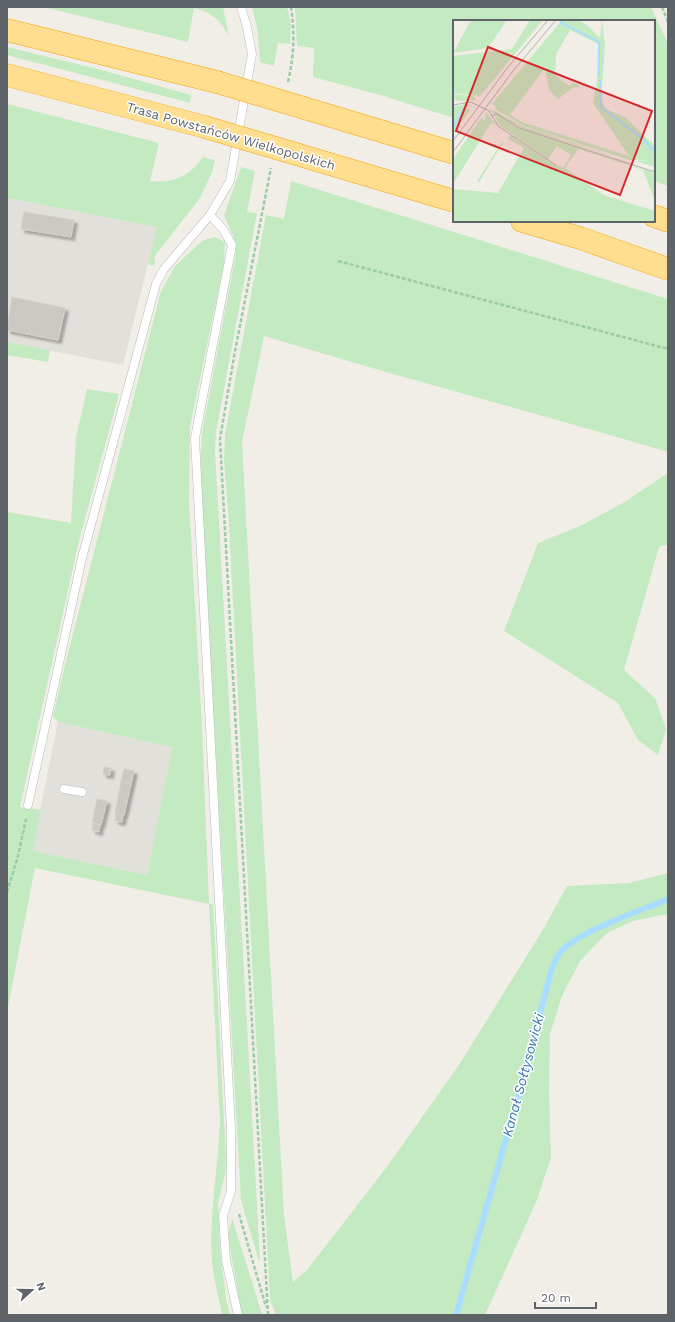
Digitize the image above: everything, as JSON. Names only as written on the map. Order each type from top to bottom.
[{"type":"highway","points":[[7,30],[217,82],[453,153]]},
{"type":"highway","name":"Trasa Powstańców Wielkopolskich","points":[[7,75],[205,127],[453,201]]},
{"type":"highway","points":[[655,216],[668,221]]},
{"type":"highway","points":[[525,222],[580,238],[668,269]]},
{"type":"lane","points":[[28,805],[82,558],[156,284],[164,269],[210,215],[230,181],[252,54],[248,27],[242,7]]},
{"type":"lane","points":[[210,215],[223,229],[232,245],[195,438],[231,1130],[231,1191],[223,1216],[226,1260],[238,1315]]},
{"type":"lane","points":[[64,789],[82,792]]},
{"type":"path","points":[[288,83],[293,60],[294,30],[291,7]]},
{"type":"path","points":[[662,7],[668,22]]},
{"type":"path","points":[[268,1314],[220,439],[235,352],[271,166]]},
{"type":"path","points":[[338,261],[668,349]]},
{"type":"path","points":[[7,892],[18,856],[28,805]]},
{"type":"path","points":[[236,1207],[268,1314]]},
{"type":"shaded area","points":[[7,198],[157,227],[123,365],[7,342]]},
{"type":"shaded area","points":[[58,722],[172,747],[147,875],[32,851]]},
{"type":"green space","points":[[43,7],[223,7],[229,37],[223,26],[216,18],[206,12],[194,8],[188,42]]},
{"type":"green space","points":[[252,7],[287,7],[291,24],[290,44],[278,43],[274,66],[260,62],[257,27]]},
{"type":"green space","points":[[295,7],[651,7],[668,44],[668,186],[655,181],[655,20],[453,20],[453,118],[380,95],[313,77],[314,48],[297,46]]},
{"type":"green space","points":[[7,47],[98,69],[191,95],[190,103],[7,55]]},
{"type":"green space","points":[[7,104],[159,143],[150,181],[158,182],[173,180],[187,174],[203,157],[215,160],[212,172],[200,198],[154,257],[154,266],[148,264],[157,227],[7,198]]},
{"type":"green space","points":[[241,167],[255,171],[247,212],[257,213],[216,432],[215,451],[259,1262],[241,1200],[200,471],[202,433],[236,253],[234,238],[224,216]]},
{"type":"green space","points":[[291,181],[668,299],[668,452],[264,336],[242,442],[284,1216],[293,1282],[307,1270],[386,1168],[459,1065],[544,928],[567,886],[629,883],[668,873],[668,914],[633,921],[607,933],[580,961],[562,996],[550,1034],[549,1090],[551,1157],[537,1200],[485,1315],[276,1315],[270,1299],[229,525],[224,461],[225,434],[266,215],[284,219]]},
{"type":"green space","points":[[215,237],[225,242],[224,263],[190,427],[189,502],[202,725],[209,904],[35,868],[7,1012],[7,512],[71,523],[76,438],[87,389],[119,394],[79,541],[20,807],[41,810],[33,851],[147,875],[172,747],[58,722],[53,716],[161,291],[175,266],[202,241]]},
{"type":"green space","points":[[7,342],[50,350],[48,362],[7,355]]},
{"type":"green space","points":[[668,473],[668,544],[659,547],[624,670],[655,698],[666,729],[658,755],[638,740],[618,703],[504,631],[538,543],[580,526],[623,503]]},
{"type":"green space","points":[[209,904],[213,904],[226,1159],[225,1174],[218,1203],[220,1249],[226,1299],[230,1315],[222,1315],[215,1281],[211,1243],[220,1122]]},
{"type":"green space","points":[[232,1218],[262,1315],[242,1315],[228,1237]]},
{"type":"building","points":[[24,212],[74,220],[71,237],[21,229]]},
{"type":"building","points":[[12,297],[65,308],[58,340],[7,330]]},
{"type":"building","points":[[104,767],[111,768],[110,775],[103,774]]},
{"type":"building","points":[[124,769],[134,771],[131,784],[121,782]]},
{"type":"building","points":[[121,782],[131,784],[124,815],[115,813]]},
{"type":"building","points":[[97,799],[107,801],[101,825],[92,823]]},
{"type":"building","points":[[116,813],[123,815],[122,822],[115,821]]},
{"type":"building","points":[[93,823],[100,824],[99,832],[92,830]]},
{"type":"waterway","name":"Kanał Sołtysowicki","points":[[456,1315],[517,1100],[552,968],[556,959],[567,946],[593,930],[668,899]]}]
